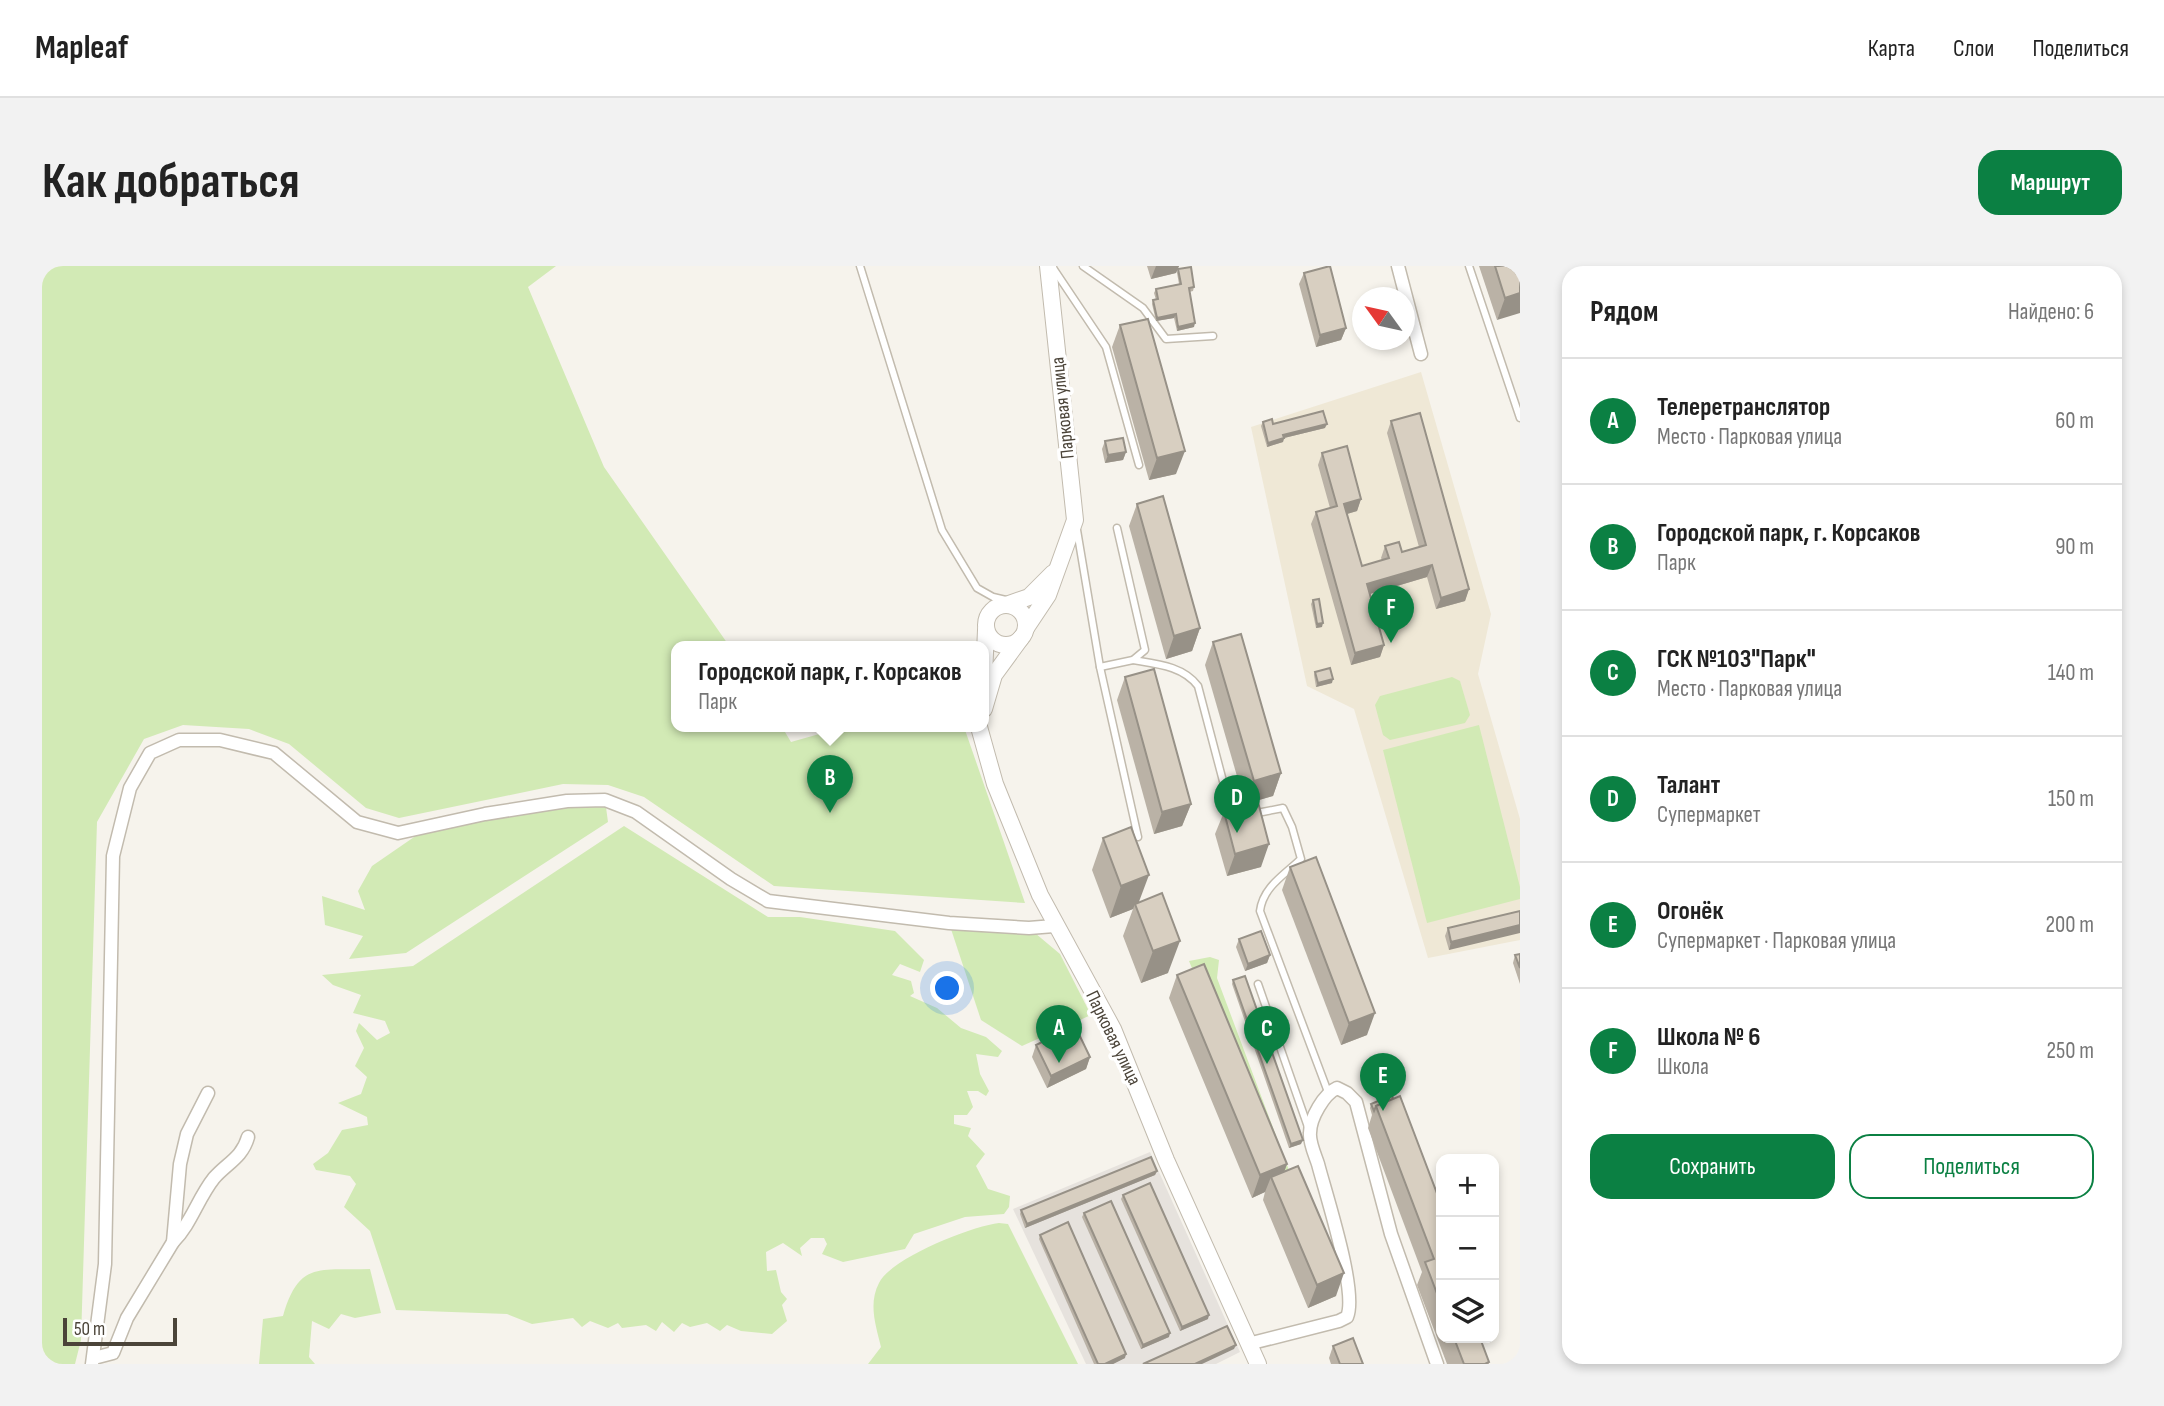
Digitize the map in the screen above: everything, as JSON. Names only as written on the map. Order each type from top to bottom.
[{"type":"street","name":"Парковая улица","points":[[989,692],[994,675],[1048,595],[1075,520],[1050,266]]},
{"type":"street","points":[[1398,266],[1421,354]]},
{"type":"street","name":"Парковая улица","points":[[1009,603],[1030,597],[1044,585],[1066,549]]},
{"type":"street","points":[[985,641],[986,628],[993,610],[1009,603],[1023,616],[1023,633],[1013,644],[996,642],[986,628]]},
{"type":"street","name":"Парковая улица","points":[[980,732],[995,783],[1054,926],[1113,1029],[1166,1160],[1258,1364]]},
{"type":"street","points":[[248,1136],[244,1148],[213,1179],[186,1229],[173,1242],[127,1318],[113,1353],[93,1361],[105,1264],[113,856],[130,788],[150,753],[179,740],[220,740],[274,753],[358,822],[398,833],[485,814],[567,801],[605,800],[636,812],[731,879],[768,901],[949,923],[1029,928],[1054,926]]},
{"type":"street","points":[[1248,1344],[1339,1321],[1347,1317],[1350,1310],[1344,1268],[1309,1132],[1328,1092],[1337,1088],[1356,1102],[1388,1222],[1437,1364]]},
{"type":"street","points":[[173,1242],[180,1164],[187,1134],[208,1093]]},
{"type":"lane","points":[[860,266],[942,530],[977,588],[1009,603]]},
{"type":"lane","points":[[1050,266],[1106,347],[1139,465]]},
{"type":"lane","points":[[1083,266],[1143,308],[1166,339],[1213,336]]},
{"type":"lane","points":[[1469,266],[1520,418]]},
{"type":"lane","points":[[1075,520],[1100,667],[1138,836]]},
{"type":"lane","points":[[1117,528],[1145,650],[1133,660]]},
{"type":"lane","points":[[1100,667],[1133,660],[1189,674],[1198,686],[1229,804],[1242,816],[1283,808],[1293,827],[1301,859],[1270,886],[1261,900],[1260,911],[1328,1092]]},
{"type":"lane","points":[[1258,984],[1309,1132]]},
{"type":"shaded area","points":[[1421,372],[1491,614],[1478,674],[1520,819],[1520,940],[1428,958],[1354,709],[1307,686],[1251,427]]},
{"type":"shaded area","points":[[1150,1152],[1240,1352],[1216,1364],[1086,1364],[1013,1209]]},
{"type":"green space","points":[[42,266],[556,266],[528,287],[604,467],[726,641],[671,641],[671,732],[785,732],[791,742],[826,732],[966,732],[1025,903],[774,886],[644,797],[608,785],[563,784],[399,818],[366,808],[289,744],[249,729],[183,725],[144,739],[97,822],[81,1340],[75,1364],[42,1364]]},
{"type":"green space","points":[[1452,677],[1460,681],[1470,715],[1465,723],[1390,740],[1383,735],[1375,705],[1380,696]]},
{"type":"green space","points":[[1479,725],[1520,887],[1520,899],[1427,923],[1383,750]]},
{"type":"green space","points":[[605,800],[608,822],[406,953],[349,959],[363,936],[325,925],[322,896],[365,910],[358,891],[372,866],[433,824]]},
{"type":"green space","points":[[624,826],[768,917],[800,917],[895,931],[924,960],[920,972],[900,964],[892,975],[911,981],[914,993],[910,996],[937,1008],[961,1028],[986,1037],[1002,1051],[998,1057],[976,1054],[980,1074],[989,1091],[986,1096],[978,1091],[967,1091],[973,1107],[967,1115],[954,1115],[954,1124],[971,1128],[968,1136],[985,1154],[976,1166],[988,1189],[1010,1196],[1009,1207],[1004,1214],[965,1217],[914,1234],[905,1249],[843,1262],[822,1254],[827,1244],[824,1238],[811,1238],[800,1248],[802,1256],[783,1243],[766,1252],[767,1271],[776,1270],[781,1292],[787,1299],[782,1305],[787,1321],[772,1334],[741,1331],[727,1325],[720,1331],[707,1323],[690,1327],[682,1323],[674,1332],[662,1322],[656,1331],[646,1325],[622,1328],[618,1323],[608,1328],[590,1321],[582,1327],[573,1318],[532,1324],[507,1314],[396,1310],[370,1231],[344,1207],[356,1184],[350,1176],[316,1170],[313,1164],[328,1153],[342,1130],[368,1125],[367,1117],[338,1103],[361,1094],[367,1077],[355,1066],[364,1048],[356,1031],[359,1023],[377,1040],[390,1033],[385,1021],[353,1013],[361,995],[333,985],[322,975],[413,966]]},
{"type":"green space","points":[[949,923],[1029,928],[1060,954],[1091,1015],[1022,1046],[981,1020]]},
{"type":"green space","points":[[1210,957],[1219,960],[1217,978],[1293,1181],[1282,1187],[1189,961]]},
{"type":"green space","points":[[999,1223],[1008,1224],[1078,1364],[868,1364],[881,1347],[874,1315],[874,1299],[879,1283],[886,1273],[933,1245],[971,1230]]},
{"type":"green space","points":[[370,1269],[381,1313],[355,1318],[341,1314],[329,1329],[312,1321],[309,1357],[315,1364],[259,1364],[263,1319],[283,1316],[296,1285],[304,1277],[325,1270]]},
{"type":"building","points":[[1330,266],[1346,328],[1320,335],[1304,273]]},
{"type":"building","points":[[1495,266],[1520,266],[1520,293],[1505,298]]},
{"type":"building","points":[[1191,267],[1194,287],[1189,288],[1195,323],[1178,327],[1176,314],[1157,318],[1153,300],[1158,299],[1156,289],[1181,284],[1178,269]]},
{"type":"building","points":[[1148,319],[1185,451],[1157,458],[1120,325]]},
{"type":"building","points":[[1323,411],[1327,424],[1283,435],[1284,438],[1268,443],[1263,422],[1272,419],[1273,424]]},
{"type":"building","points":[[1420,413],[1469,589],[1441,598],[1432,565],[1367,584],[1384,645],[1355,653],[1316,512],[1337,506],[1322,453],[1347,446],[1361,499],[1344,504],[1362,566],[1389,558],[1385,546],[1399,542],[1402,552],[1426,545],[1391,421]]},
{"type":"building","points":[[1123,438],[1126,452],[1108,455],[1105,441]]},
{"type":"building","points":[[1163,496],[1200,628],[1174,636],[1137,504]]},
{"type":"building","points":[[1319,599],[1323,623],[1317,624],[1313,600]]},
{"type":"building","points":[[1241,634],[1281,773],[1254,781],[1213,642]]},
{"type":"building","points":[[1330,668],[1333,679],[1318,683],[1315,672]]},
{"type":"building","points":[[1154,669],[1191,804],[1162,812],[1125,677]]},
{"type":"building","points":[[1258,802],[1269,844],[1235,854],[1224,812]]},
{"type":"building","points":[[1131,827],[1149,875],[1121,886],[1103,838]]},
{"type":"building","points":[[1316,857],[1375,1013],[1349,1023],[1290,867]]},
{"type":"building","points":[[1162,893],[1180,941],[1153,951],[1135,904]]},
{"type":"building","points":[[1520,911],[1520,925],[1451,942],[1448,928]]},
{"type":"building","points":[[1261,931],[1270,955],[1248,964],[1239,939]]},
{"type":"building","points":[[1520,954],[1520,968],[1515,955]]},
{"type":"building","points":[[1204,964],[1287,1164],[1260,1175],[1177,975]]},
{"type":"building","points":[[1245,976],[1303,1140],[1291,1144],[1233,980]]},
{"type":"building","points":[[1075,1026],[1090,1057],[1051,1076],[1036,1045]]},
{"type":"building","points":[[1392,1095],[1393,1099],[1376,1106],[1374,1111],[1371,1104]]},
{"type":"building","points":[[1400,1096],[1436,1191],[1436,1291],[1425,1262],[1434,1259],[1376,1106]]},
{"type":"building","points":[[1151,1157],[1157,1171],[1027,1224],[1021,1210]]},
{"type":"building","points":[[1298,1166],[1344,1273],[1317,1285],[1271,1177]]},
{"type":"building","points":[[1150,1183],[1209,1315],[1182,1327],[1123,1195]]},
{"type":"building","points":[[1111,1201],[1170,1333],[1143,1345],[1084,1213]]},
{"type":"building","points":[[1068,1222],[1126,1354],[1105,1364],[1098,1364],[1040,1235]]},
{"type":"building","points":[[1227,1326],[1236,1345],[1195,1364],[1143,1364]]},
{"type":"building","points":[[1353,1338],[1363,1364],[1340,1364],[1333,1346]]},
{"type":"building","points":[[1456,1343],[1482,1343],[1489,1362],[1464,1364]]},
{"type":"place","name":"Школа № 6","points":[[1391,643]]},
{"type":"place","name":"Городской парк, г. Корсаков","points":[[830,813]]},
{"type":"place","name":"Талант","points":[[1237,833]]},
{"type":"place","name":"Телеретранслятор","points":[[1059,1063]]},
{"type":"place","name":"ГСК №103\"Парк\"","points":[[1267,1064]]},
{"type":"place","name":"Огонёк","points":[[1383,1111]]}]
